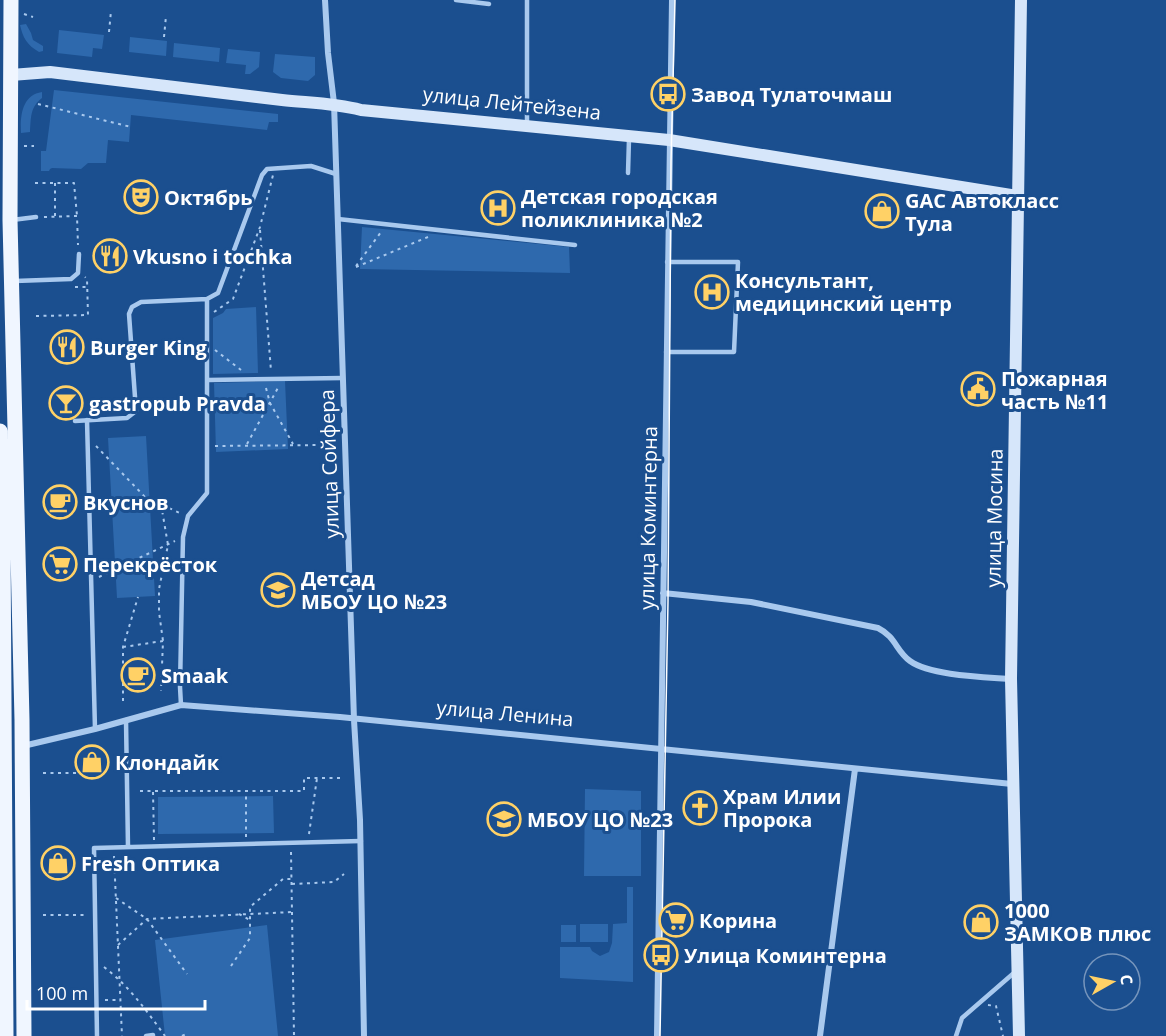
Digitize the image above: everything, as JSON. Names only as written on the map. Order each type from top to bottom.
[{"type":"main road","points":[[11,0],[6,76],[22,746],[24,1036]]},
{"type":"main road","name":"улица Мосина","points":[[1019,1036],[1011,679],[1021,0]]},
{"type":"main road","name":"улица Лейтейзена","points":[[6,76],[55,73],[316,104],[334,103],[361,110],[669,140],[1018,196]]},
{"type":"main road","points":[[0,430],[6,1036]]},
{"type":"main road","name":"улица Ленина","points":[[2,753],[22,746]]},
{"type":"street","name":"улица Сойфера","points":[[325,0],[334,103],[354,720],[361,841],[364,1036]]},
{"type":"street","name":"улица Коминтерна","points":[[657,1036],[672,0]]},
{"type":"street","points":[[663,593],[751,602],[879,628],[890,633],[909,660],[921,666],[959,675],[1011,679]]},
{"type":"street","name":"улица Ленина","points":[[22,746],[181,705],[1012,784]]},
{"type":"street","points":[[820,1036],[855,769]]},
{"type":"lane","points":[[456,0],[489,4]]},
{"type":"lane","points":[[527,0],[527,126]]},
{"type":"lane","points":[[628,173],[629,136]]},
{"type":"lane","points":[[75,421],[127,418],[136,411],[129,314],[132,307],[141,302],[207,298],[218,293],[264,171],[275,167],[311,166],[336,174]]},
{"type":"lane","points":[[10,220],[36,217]]},
{"type":"lane","points":[[338,219],[575,245]]},
{"type":"lane","points":[[12,281],[71,279],[78,273],[79,254]]},
{"type":"lane","points":[[666,352],[734,352],[738,262],[668,262]]},
{"type":"lane","points":[[181,705],[183,537],[188,516],[207,493],[207,298]]},
{"type":"lane","points":[[208,380],[343,378]]},
{"type":"lane","points":[[87,420],[94,729]]},
{"type":"lane","points":[[126,720],[128,847]]},
{"type":"lane","points":[[97,1036],[96,926],[93,915],[94,848],[361,841]]},
{"type":"lane","points":[[956,1036],[962,1018],[1017,970]]},
{"type":"lane","points":[[146,1036],[153,1035]]},
{"type":"path","points":[[109,32],[111,11]]},
{"type":"path","points":[[19,14],[33,16]]},
{"type":"path","points":[[164,37],[166,16]]},
{"type":"path","points":[[38,105],[131,127]]},
{"type":"path","points":[[207,315],[233,299],[260,228],[275,167]]},
{"type":"path","points":[[35,183],[74,183],[79,254]]},
{"type":"path","points":[[55,183],[55,216]]},
{"type":"path","points":[[36,217],[77,216]]},
{"type":"path","points":[[386,225],[356,267],[443,231]]},
{"type":"path","points":[[260,228],[272,379]]},
{"type":"path","points":[[36,315],[88,315],[87,279],[78,273]]},
{"type":"path","points":[[71,287],[87,287]]},
{"type":"path","points":[[208,345],[253,379]]},
{"type":"path","points":[[265,379],[270,404],[293,445]]},
{"type":"path","points":[[246,446],[283,379]]},
{"type":"path","points":[[88,438],[146,497],[188,516]]},
{"type":"path","points":[[208,446],[326,445]]},
{"type":"path","points":[[161,504],[169,544],[159,589],[163,641],[161,691]]},
{"type":"path","points":[[91,581],[169,544]]},
{"type":"path","points":[[123,701],[123,647],[138,597]]},
{"type":"path","points":[[123,647],[163,641]]},
{"type":"path","points":[[43,773],[87,772],[87,769]]},
{"type":"path","points":[[141,791],[304,791],[304,778],[341,778]]},
{"type":"path","points":[[301,843],[310,832],[317,778]]},
{"type":"path","points":[[246,791],[246,844]]},
{"type":"path","points":[[153,792],[154,846]]},
{"type":"path","points":[[291,843],[294,1036]]},
{"type":"path","points":[[114,848],[122,1036]]},
{"type":"path","points":[[292,884],[334,882],[344,874]]},
{"type":"path","points":[[239,914],[283,879],[292,879]]},
{"type":"path","points":[[116,898],[147,919],[186,974]]},
{"type":"path","points":[[231,966],[250,938],[250,907]]},
{"type":"path","points":[[118,945],[147,919],[292,912]]},
{"type":"path","points":[[239,914],[250,920]]},
{"type":"path","points":[[43,915],[93,915]]},
{"type":"path","points":[[96,962],[119,979],[138,999],[165,1036]]},
{"type":"path","points":[[97,1000],[120,1000]]},
{"type":"path","points":[[976,1004],[996,1006],[1004,1036]]},
{"type":"shaded area","points":[[26,24],[33,40],[43,46],[43,51],[39,52],[26,41],[20,25]]},
{"type":"shaded area","points":[[59,30],[104,35],[102,49],[93,48],[92,57],[57,53]]},
{"type":"shaded area","points":[[130,37],[167,41],[166,56],[129,52]]},
{"type":"shaded area","points":[[174,43],[220,48],[219,62],[173,57]]},
{"type":"shaded area","points":[[228,49],[260,52],[259,67],[250,74],[245,74],[246,65],[226,63]]},
{"type":"shaded area","points":[[275,54],[315,57],[315,75],[308,81],[281,78],[273,72]]},
{"type":"shaded area","points":[[54,90],[278,114],[278,122],[269,122],[267,130],[131,115],[129,142],[108,140],[106,163],[88,163],[81,169],[52,168],[49,171],[41,171],[41,151],[46,151]]},
{"type":"shaded area","points":[[42,92],[42,98],[35,105],[32,113],[30,132],[21,133],[22,113],[26,102],[30,97]]},
{"type":"shaded area","points":[[362,227],[569,247],[570,273],[360,269]]},
{"type":"shaded area","points":[[256,307],[258,373],[213,374],[213,318],[226,309]]},
{"type":"shaded area","points":[[285,381],[288,449],[216,452],[214,383]]},
{"type":"shaded area","points":[[146,436],[155,596],[117,598],[108,438]]},
{"type":"shaded area","points":[[585,789],[641,791],[641,876],[584,876]]},
{"type":"shaded area","points":[[273,796],[274,833],[158,834],[158,797]]},
{"type":"shaded area","points":[[627,887],[633,887],[633,982],[560,978],[560,947],[590,947],[600,956],[609,952],[613,924],[627,923]]},
{"type":"shaded area","points":[[580,924],[608,924],[608,942],[580,942]]},
{"type":"shaded area","points":[[267,925],[278,1036],[165,1036],[155,940]]},
{"type":"shaded area","points":[[561,925],[576,925],[576,942],[561,942]]},
{"type":"tram line","points":[[660,1036],[675,0]]},
{"type":"place","name":"Завод Тулаточмаш","points":[[668,94]]},
{"type":"place","name":"Октябрь","points":[[141,197]]},
{"type":"place","name":"Детская городская поликлиника №2","points":[[498,208]]},
{"type":"place","name":"GAC Автокласс Тула","points":[[882,211]]},
{"type":"place","name":"Vkusno i tochka","points":[[110,256]]},
{"type":"place","name":"Консультант, медицинский центр","points":[[712,292]]},
{"type":"place","name":"Burger King","points":[[67,347]]},
{"type":"place","name":"Пожарная часть №11","points":[[978,389]]},
{"type":"place","name":"gastropub Pravda","points":[[66,403]]},
{"type":"place","name":"Вкуснов","points":[[60,502]]},
{"type":"place","name":"Перекрёсток","points":[[60,564]]},
{"type":"place","name":"Детсад МБОУ ЦО №23","points":[[278,590]]},
{"type":"place","name":"Smaak","points":[[138,675]]},
{"type":"place","name":"Клондайк","points":[[92,762]]},
{"type":"place","name":"Храм Илии Пророка","points":[[700,808]]},
{"type":"place","name":"МБОУ ЦО №23","points":[[504,819]]},
{"type":"place","name":"Fresh Оптика","points":[[58,863]]},
{"type":"place","name":"Корина","points":[[676,920]]},
{"type":"place","name":"1000 ЗАМКОВ плюс","points":[[981,922]]},
{"type":"place","name":"Улица Коминтерна","points":[[661,955]]}]
